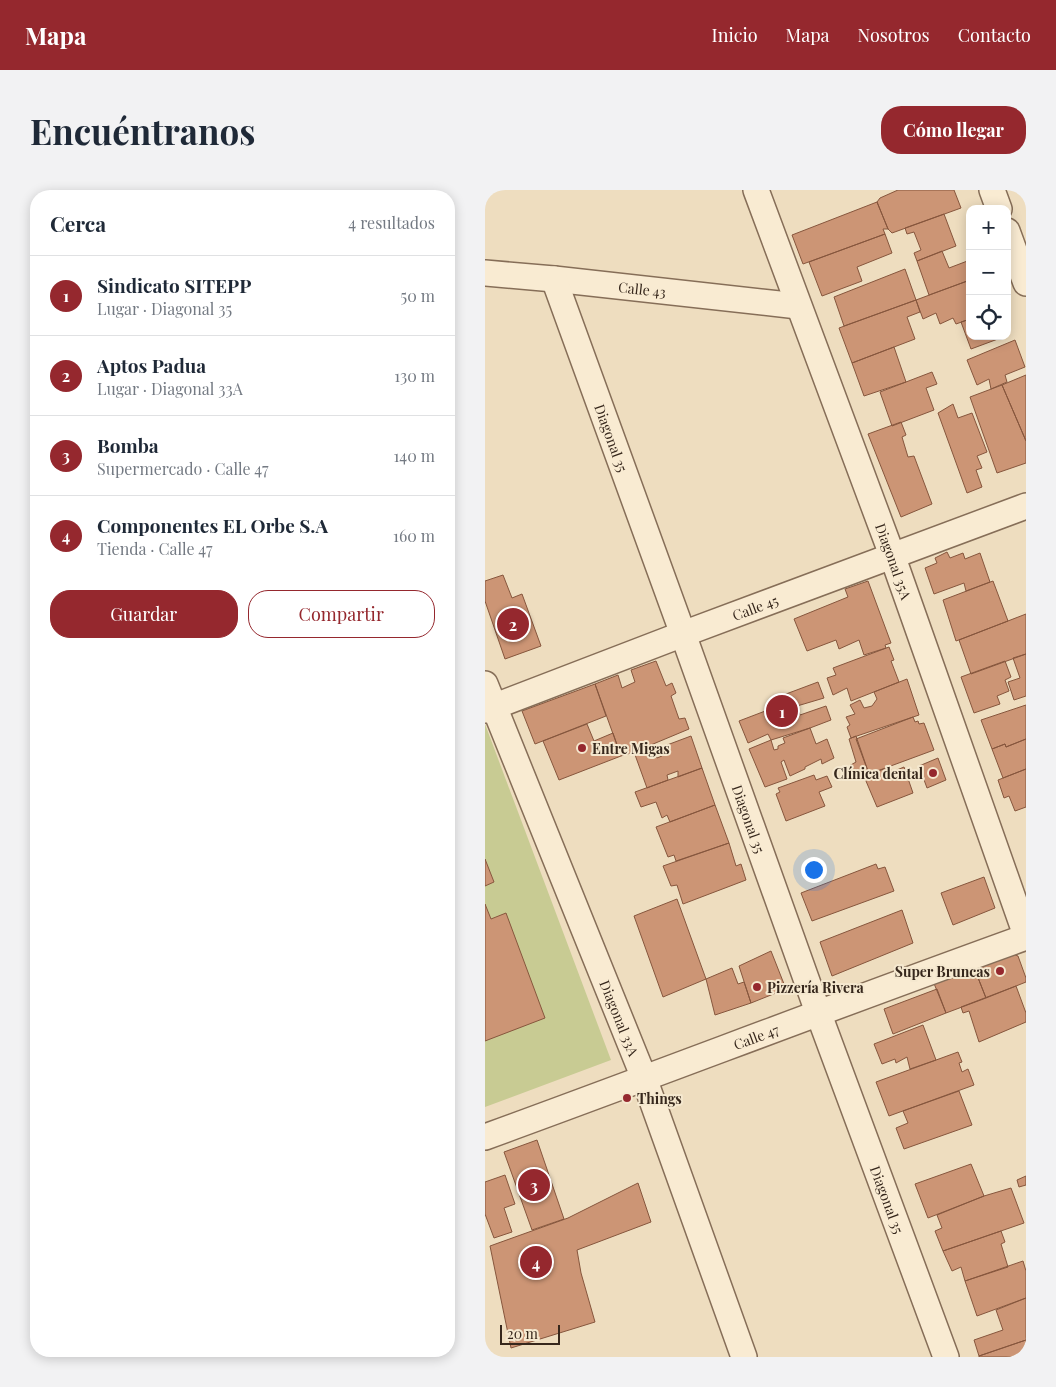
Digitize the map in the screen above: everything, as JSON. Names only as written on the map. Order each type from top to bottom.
[{"type":"street","name":"Diagonal 35A","points":[[755,190],[892,555],[1026,936]]},
{"type":"street","points":[[992,190],[998,205]]},
{"type":"street","points":[[1011,242],[1026,283]]},
{"type":"street","name":"Calle 43","points":[[485,273],[798,306]]},
{"type":"street","name":"Diagonal 35","points":[[554,279],[818,1012],[947,1357]]},
{"type":"street","name":"Calle 45","points":[[490,708],[1026,506]]},
{"type":"street","name":"Diagonal 33A","points":[[485,684],[490,708],[644,1078],[744,1357]]},
{"type":"street","name":"Calle 47","points":[[485,1137],[1026,936]]},
{"type":"green space","points":[[485,724],[611,1060],[485,1107],[485,1041],[505,914],[491,919],[485,904],[485,886],[494,882],[485,859]]},
{"type":"building","points":[[898,190],[954,190],[961,208],[892,233],[888,229],[877,202],[880,198]]},
{"type":"building","points":[[877,202],[888,229],[883,229],[885,234],[803,264],[792,235]]},
{"type":"building","points":[[944,214],[956,246],[917,261],[914,253],[921,250],[914,232],[907,234],[905,228]]},
{"type":"building","points":[[885,234],[892,253],[857,267],[862,281],[822,296],[809,262]]},
{"type":"building","points":[[942,251],[949,268],[966,262],[966,281],[929,295],[917,261]]},
{"type":"building","points":[[905,269],[916,300],[844,326],[834,297]]},
{"type":"building","points":[[966,281],[966,320],[956,324],[953,318],[940,324],[936,313],[923,319],[916,300]]},
{"type":"building","points":[[916,300],[920,312],[907,317],[915,339],[852,363],[839,328]]},
{"type":"building","points":[[966,320],[966,336],[961,322]]},
{"type":"building","points":[[968,340],[995,340],[971,349]]},
{"type":"building","points":[[1015,340],[1025,367],[1005,375],[1007,382],[991,389],[989,379],[977,385],[967,360]]},
{"type":"building","points":[[894,347],[906,382],[864,396],[852,363]]},
{"type":"building","points":[[932,372],[937,384],[926,388],[934,410],[892,426],[880,392]]},
{"type":"building","points":[[1026,375],[1026,441],[1002,385]]},
{"type":"building","points":[[1002,385],[1026,441],[1026,463],[997,473],[970,397]]},
{"type":"building","points":[[953,404],[958,418],[972,413],[987,452],[977,456],[982,468],[976,470],[982,487],[967,493],[938,413]]},
{"type":"building","points":[[901,422],[906,435],[902,437],[908,457],[914,456],[932,504],[901,517],[868,434]]},
{"type":"building","points":[[947,552],[950,558],[963,553],[965,559],[980,553],[990,582],[966,591],[964,583],[934,594],[925,568],[937,563],[935,558]]},
{"type":"building","points":[[503,575],[512,598],[522,594],[541,646],[505,659],[485,601],[485,581]]},
{"type":"building","points":[[868,581],[891,643],[885,645],[886,648],[864,655],[859,640],[839,649],[836,640],[807,651],[794,619],[848,597],[845,589]]},
{"type":"building","points":[[993,581],[1008,621],[956,641],[943,600]]},
{"type":"building","points":[[1026,614],[1026,654],[971,674],[959,640]]},
{"type":"building","points":[[889,647],[894,660],[891,661],[899,682],[851,701],[847,688],[833,695],[827,678],[836,675],[833,668]]},
{"type":"building","points":[[1026,654],[1026,696],[1014,700],[1008,682],[1020,678],[1013,658]]},
{"type":"building","points":[[656,661],[666,686],[672,683],[676,693],[671,696],[679,719],[685,718],[689,729],[621,756],[595,684],[618,675],[622,688],[635,682],[631,670]]},
{"type":"building","points":[[1005,661],[1011,677],[1005,680],[1009,691],[997,696],[1000,704],[974,713],[961,677]]},
{"type":"building","points":[[907,679],[919,715],[851,738],[847,727],[850,725],[846,717],[855,714],[850,705],[860,700],[864,708],[872,706],[877,699],[874,692]]},
{"type":"building","points":[[818,682],[824,698],[797,706],[800,715],[826,706],[831,720],[771,740],[768,734],[748,743],[739,721],[781,705],[778,697]]},
{"type":"building","points":[[595,684],[606,716],[535,744],[522,711]]},
{"type":"building","points":[[1026,705],[1026,739],[1006,747],[1005,744],[992,749],[981,720]]},
{"type":"building","points":[[913,717],[915,722],[918,721],[919,724],[924,723],[934,750],[869,774],[856,739]]},
{"type":"building","name":"Entre Migas","points":[[587,724],[594,741],[613,733],[621,756],[559,780],[543,741]]},
{"type":"building","points":[[810,728],[816,744],[827,739],[834,758],[822,764],[821,759],[790,776],[784,760],[781,762],[787,779],[765,787],[749,749],[771,740],[774,750],[778,749],[778,746],[785,743],[783,738]]},
{"type":"building","points":[[691,736],[702,768],[678,777],[678,771],[667,775],[668,780],[647,788],[634,752],[652,745],[657,758],[662,756],[661,752],[669,749],[667,745]]},
{"type":"building","points":[[856,736],[868,771],[854,777],[849,766],[856,762],[849,739]]},
{"type":"building","points":[[1026,739],[1026,769],[1003,778],[992,749],[1005,744],[1006,747]]},
{"type":"building","name":"Clínica dental","points":[[938,758],[946,780],[927,788],[919,766]]},
{"type":"building","points":[[890,767],[892,772],[904,767],[913,793],[877,807],[863,774],[868,771],[869,774]]},
{"type":"building","points":[[702,768],[715,805],[670,822],[667,815],[662,818],[656,802],[641,807],[635,792]]},
{"type":"building","points":[[1026,769],[1026,807],[1015,811],[1009,796],[1004,798],[998,780]]},
{"type":"building","points":[[814,775],[816,780],[827,776],[832,787],[819,792],[825,806],[786,821],[776,794],[780,792],[778,788]]},
{"type":"building","points":[[715,805],[729,843],[676,861],[674,855],[668,857],[656,827]]},
{"type":"building","points":[[729,843],[736,866],[741,864],[746,880],[683,904],[677,885],[671,886],[663,866]]},
{"type":"building","points":[[485,859],[494,882],[485,886]]},
{"type":"building","points":[[876,864],[878,869],[885,867],[894,891],[812,921],[801,893]]},
{"type":"building","points":[[984,877],[995,908],[953,925],[941,893]]},
{"type":"building","points":[[677,899],[706,979],[663,997],[634,916]]},
{"type":"building","points":[[485,904],[491,919],[506,913],[545,1018],[485,1041]]},
{"type":"building","points":[[902,910],[913,943],[832,976],[820,942]]},
{"type":"building","points":[[771,951],[786,989],[751,1003],[739,966]]},
{"type":"building","name":"Super Bruncas","points":[[1008,952],[1018,956],[1026,982],[986,998],[973,965]]},
{"type":"building","points":[[973,965],[986,998],[946,1013],[933,981]]},
{"type":"building","points":[[732,968],[738,984],[744,982],[751,1003],[715,1015],[706,979]]},
{"type":"building","points":[[1016,986],[1026,1013],[1026,1022],[979,1042],[969,1011],[963,1013],[961,1007]]},
{"type":"building","points":[[937,989],[946,1013],[893,1034],[884,1009]]},
{"type":"building","points":[[923,1025],[936,1060],[910,1069],[907,1057],[896,1063],[895,1059],[882,1064],[874,1044]]},
{"type":"building","points":[[958,1052],[962,1062],[959,1063],[962,1072],[968,1069],[974,1085],[889,1116],[876,1082]]},
{"type":"building","points":[[959,1091],[972,1125],[904,1149],[896,1128],[908,1123],[903,1111]]},
{"type":"building","points":[[537,1140],[564,1219],[532,1230],[504,1152]]},
{"type":"building","points":[[971,1164],[984,1196],[928,1218],[915,1184]]},
{"type":"building","points":[[505,1175],[515,1204],[504,1208],[512,1232],[494,1238],[485,1214],[485,1182]]},
{"type":"building","points":[[1026,1176],[1026,1185],[1019,1187],[1017,1180]]},
{"type":"building","points":[[638,1183],[651,1222],[577,1250],[581,1273],[595,1322],[511,1348],[490,1246],[568,1218]]},
{"type":"building","points":[[1011,1188],[1024,1223],[943,1251],[935,1231],[942,1228],[937,1215],[984,1196]]},
{"type":"building","points":[[1001,1231],[1005,1242],[1001,1244],[1008,1267],[965,1281],[961,1267],[952,1271],[943,1251]]},
{"type":"building","points":[[1023,1261],[1026,1271],[1026,1298],[977,1316],[965,1281]]},
{"type":"building","points":[[1026,1298],[1026,1340],[979,1356],[974,1340],[1003,1330],[996,1310]]},
{"type":"building","points":[[1026,1340],[1026,1357],[979,1357],[979,1356]]},
{"type":"place","name":"Aptos Padua","points":[[513,624]]},
{"type":"place","name":"Sindicato SITEPP","points":[[782,711]]},
{"type":"place","name":"Entre Migas","points":[[582,748]]},
{"type":"place","name":"Clínica dental","points":[[933,773]]},
{"type":"place","name":"Super Bruncas","points":[[1000,971]]},
{"type":"place","name":"Pizzería Rivera","points":[[757,987]]},
{"type":"place","name":"Things","points":[[627,1098]]},
{"type":"place","name":"Bomba","points":[[534,1185]]},
{"type":"place","name":"Componentes EL Orbe S.A","points":[[536,1262]]}]
